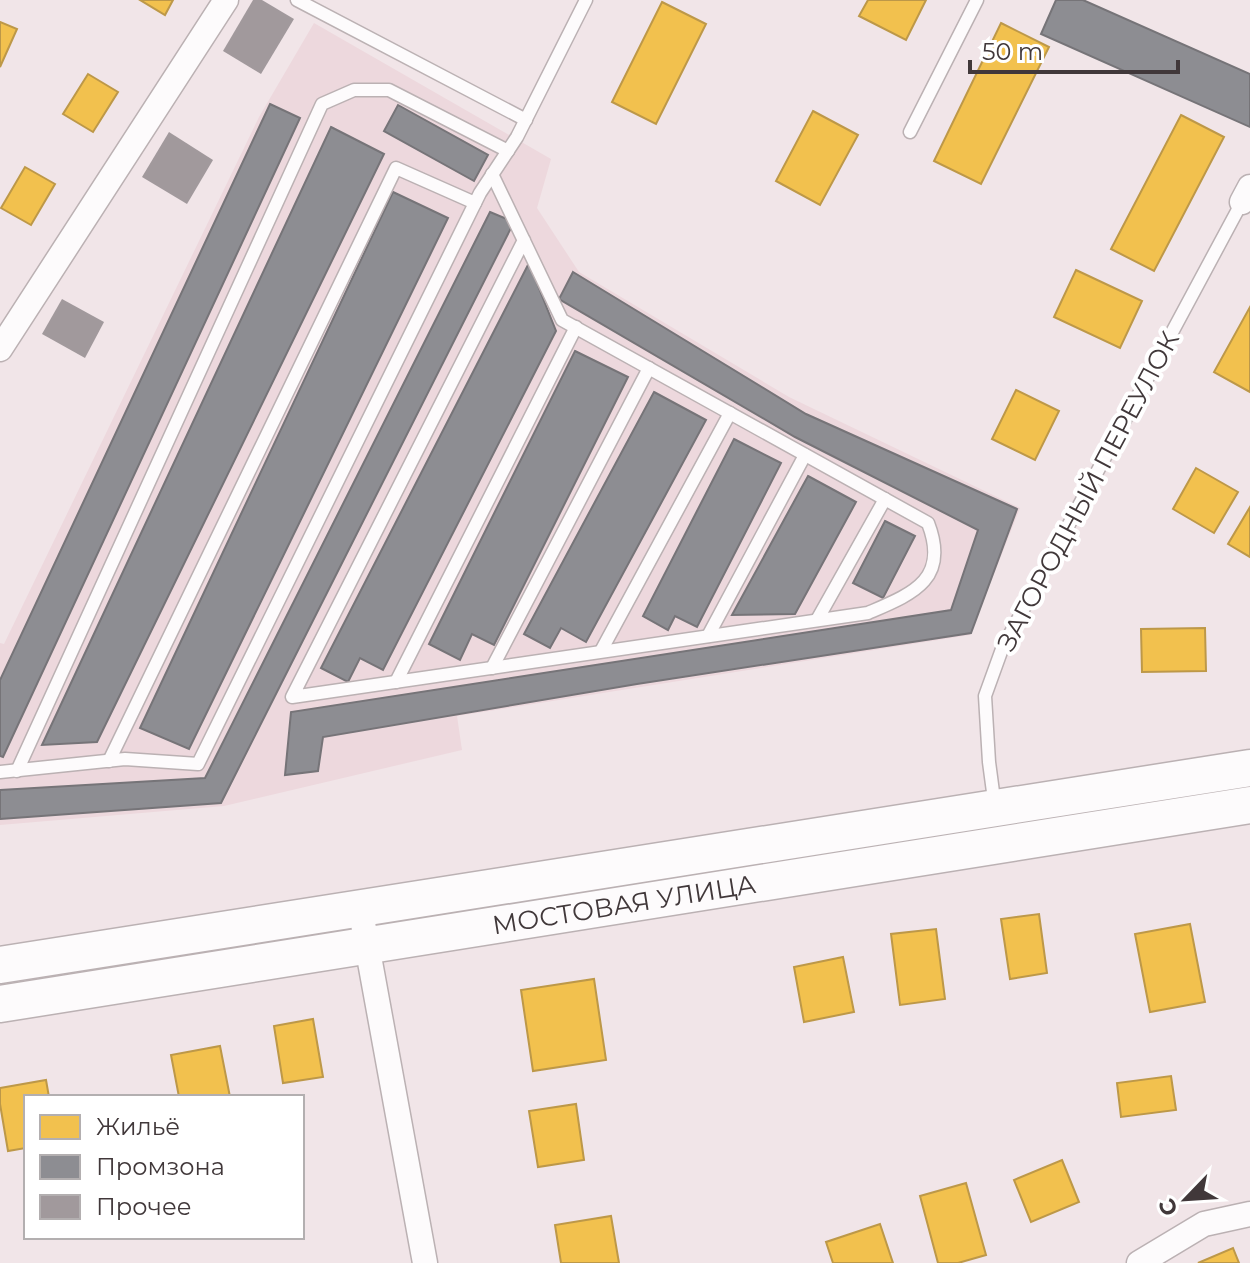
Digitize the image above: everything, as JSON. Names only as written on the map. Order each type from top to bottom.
[{"type":"main road","name":"МОСТОВАЯ УЛИЦА","points":[[0,965],[1250,768]]},
{"type":"main road","name":"МОСТОВАЯ УЛИЦА","points":[[0,1004],[1250,805]]},
{"type":"street","points":[[0,349],[226,0]]},
{"type":"street","points":[[360,907],[425,1263]]},
{"type":"street","points":[[1139,1263],[1204,1224],[1250,1214]]},
{"type":"lane","points":[[297,0],[526,120]]},
{"type":"lane","points":[[0,772],[125,759],[198,764],[475,203],[526,120],[586,0]]},
{"type":"lane","points":[[910,132],[977,0]]},
{"type":"lane","points":[[17,771],[322,104],[354,90],[389,90],[508,151]]},
{"type":"lane","points":[[109,761],[396,168],[475,203]]},
{"type":"lane","points":[[492,174],[524,240],[562,320],[928,523],[936,543],[932,570],[912,594],[868,613],[292,697],[524,240]]},
{"type":"lane","name":"ЗАГОРОДНЫЙ ПЕРЕУЛОК","points":[[996,810],[985,696],[1002,649],[1246,194]]},
{"type":"lane","points":[[396,682],[576,327]]},
{"type":"lane","points":[[492,668],[649,368]]},
{"type":"lane","points":[[601,651],[730,413]]},
{"type":"lane","points":[[708,636],[805,455]]},
{"type":"lane","points":[[817,620],[885,499]]},
{"type":"shaded area","points":[[314,23],[551,159],[537,208],[579,272],[789,397],[1020,508],[970,635],[457,716],[462,750],[224,806],[0,825],[0,643],[4,644],[259,117]]},
{"type":"building: Жильё","points":[[140,0],[173,0],[165,15]]},
{"type":"building: Жильё","points":[[868,0],[926,0],[906,40],[859,16]]},
{"type":"building: Жильё","points":[[662,2],[706,24],[656,124],[612,102]]},
{"type":"building: Жильё","points":[[0,22],[17,29],[0,67]]},
{"type":"building: Жильё","points":[[1001,23],[1049,47],[981,184],[934,161]]},
{"type":"building: Жильё","points":[[88,74],[118,92],[93,132],[63,114]]},
{"type":"building: Жильё","points":[[813,111],[858,135],[820,205],[776,181]]},
{"type":"building: Жильё","points":[[1181,115],[1224,137],[1154,271],[1111,249]]},
{"type":"building: Жильё","points":[[25,167],[55,184],[31,225],[1,208]]},
{"type":"building: Жильё","points":[[1076,270],[1142,301],[1120,348],[1054,317]]},
{"type":"building: Жильё","points":[[1250,307],[1250,392],[1214,372]]},
{"type":"building: Жильё","points":[[1016,390],[1059,411],[1035,460],[992,439]]},
{"type":"building: Жильё","points":[[1196,468],[1238,492],[1214,533],[1173,509]]},
{"type":"building: Жильё","points":[[1250,507],[1250,557],[1228,544]]},
{"type":"building: Жильё","points":[[1205,628],[1206,671],[1142,672],[1141,629]]},
{"type":"building: Жильё","points":[[1039,914],[1047,973],[1010,979],[1001,919]]},
{"type":"building: Жильё","points":[[1190,924],[1205,1002],[1150,1012],[1135,934]]},
{"type":"building: Жильё","points":[[936,929],[945,999],[900,1005],[891,934]]},
{"type":"building: Жильё","points":[[843,957],[854,1012],[804,1022],[794,967]]},
{"type":"building: Жильё","points":[[594,979],[606,1060],[533,1071],[521,990]]},
{"type":"building: Жильё","points":[[313,1019],[323,1077],[283,1083],[274,1026]]},
{"type":"building: Жильё","points":[[220,1046],[230,1095],[179,1095],[171,1055]]},
{"type":"building: Жильё","points":[[1171,1076],[1176,1110],[1121,1117],[1117,1083]]},
{"type":"building: Жильё","points":[[46,1080],[49,1095],[24,1095],[24,1148],[8,1151],[0,1088]]},
{"type":"building: Жильё","points":[[576,1104],[584,1160],[538,1167],[529,1111]]},
{"type":"building: Жильё","points":[[1062,1160],[1079,1202],[1031,1222],[1014,1180]]},
{"type":"building: Жильё","points":[[966,1183],[986,1255],[958,1263],[938,1263],[920,1196]]},
{"type":"building: Жильё","points":[[611,1216],[619,1263],[561,1263],[555,1225]]},
{"type":"building: Жильё","points":[[880,1224],[893,1263],[833,1263],[826,1242]]},
{"type":"building: Жильё","points":[[1233,1248],[1239,1263],[1198,1263]]},
{"type":"building: Промзона","points":[[1056,0],[1083,0],[1250,74],[1250,127],[1041,34]]},
{"type":"building: Промзона","points":[[270,104],[300,118],[3,757],[0,756],[0,680]]},
{"type":"building: Промзона","points":[[398,105],[488,155],[474,181],[384,131]]},
{"type":"building: Промзона","points":[[331,127],[384,154],[97,742],[42,745]]},
{"type":"building: Промзона","points":[[393,192],[448,218],[189,749],[140,728]]},
{"type":"building: Промзона","points":[[490,212],[514,222],[221,803],[0,819],[0,790],[205,778]]},
{"type":"building: Промзона","points":[[529,263],[556,331],[383,670],[360,658],[348,682],[321,668]]},
{"type":"building: Промзона","points":[[573,272],[806,414],[1017,509],[971,633],[637,684],[323,737],[318,771],[285,775],[291,712],[951,610],[978,530],[795,437],[559,299]]},
{"type":"building: Промзона","points":[[575,351],[628,377],[494,645],[472,634],[460,660],[429,644]]},
{"type":"building: Промзона","points":[[654,392],[706,420],[586,642],[561,628],[550,648],[524,634]]},
{"type":"building: Промзона","points":[[734,439],[781,463],[697,627],[675,616],[668,630],[643,616]]},
{"type":"building: Промзона","points":[[808,476],[856,502],[795,614],[732,615]]},
{"type":"building: Промзона","points":[[885,521],[915,536],[883,598],[853,583]]},
{"type":"building: Прочее","points":[[253,0],[262,0],[294,19],[261,74],[223,51]]},
{"type":"building: Прочее","points":[[169,132],[213,160],[187,204],[142,177]]},
{"type":"building: Прочее","points":[[62,299],[104,322],[85,358],[42,334]]}]
